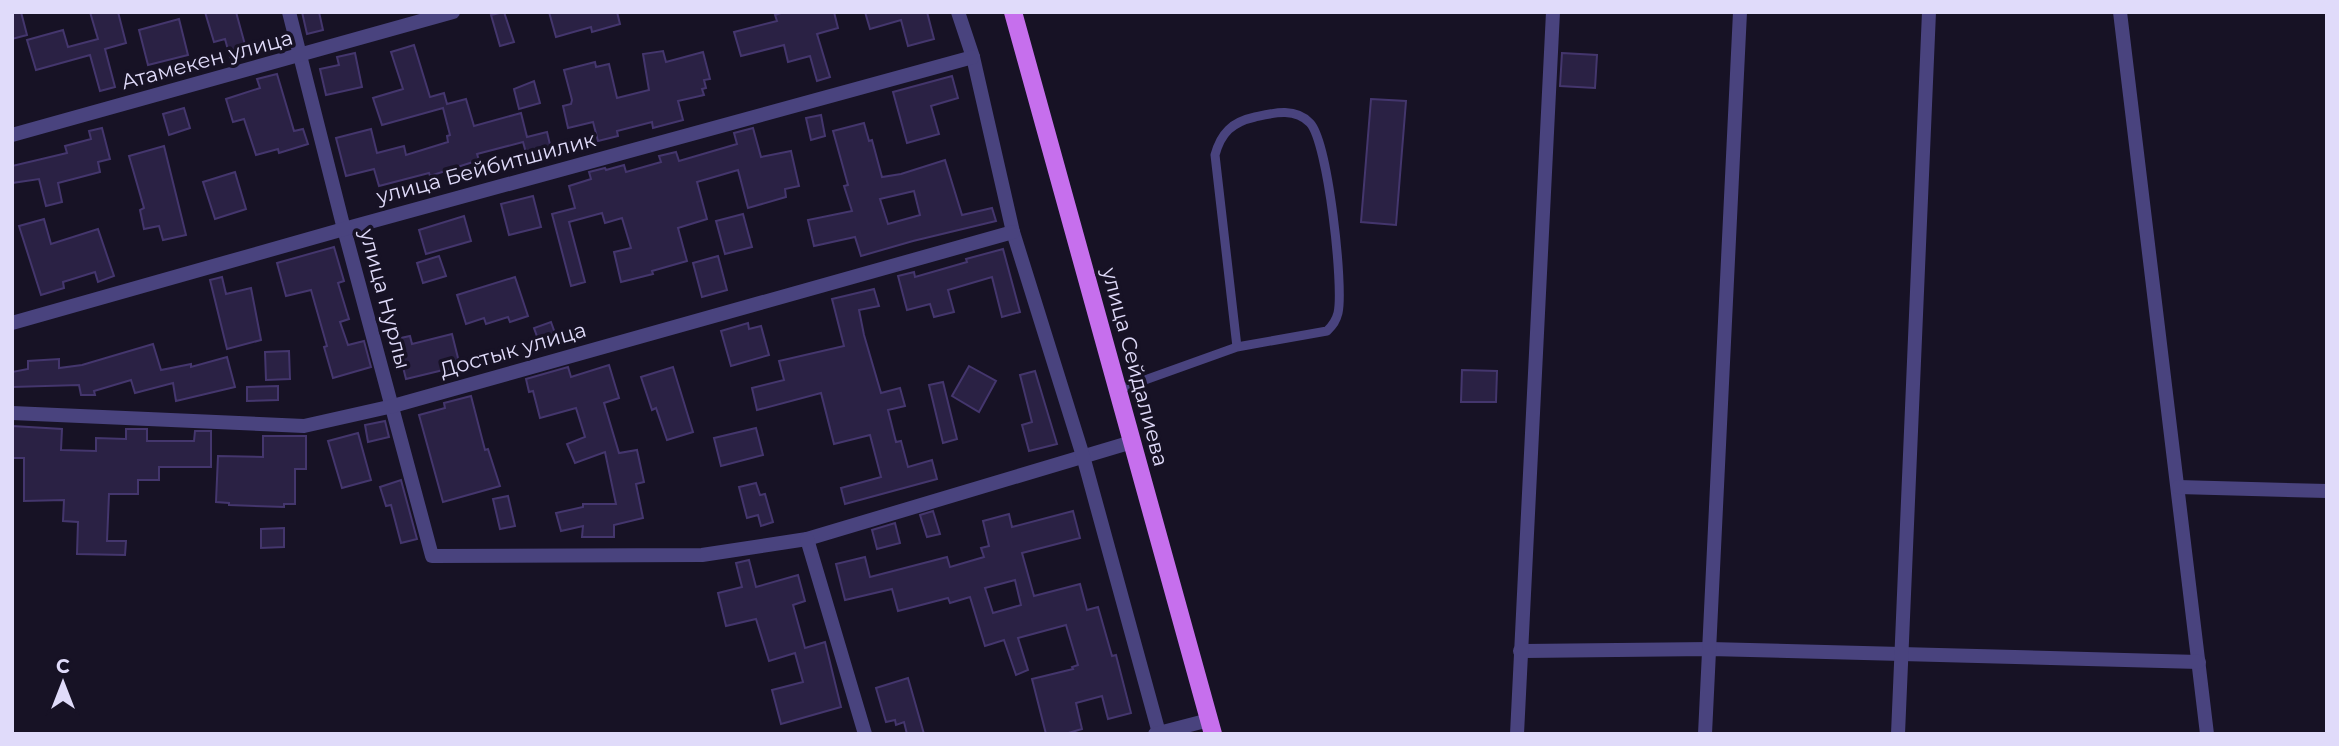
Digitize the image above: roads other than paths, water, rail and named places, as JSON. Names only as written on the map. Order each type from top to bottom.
[{"type":"main road","name":"улица Сейдалиева","points":[[1013,12],[1211,727]]},
{"type":"street","name":"улица Нурлы","points":[[289,12],[432,556],[702,555],[807,539]]},
{"type":"street","name":"Атамекен улица","points":[[12,135],[453,12]]},
{"type":"street","points":[[958,12],[972,57],[1013,232],[1083,456],[1157,733],[1211,727]]},
{"type":"street","points":[[1517,734],[1553,12]]},
{"type":"street","points":[[1705,734],[1740,12]]},
{"type":"street","points":[[1898,734],[1929,12]]},
{"type":"street","points":[[2120,12],[2207,734]]},
{"type":"street","name":"улица Бейбитшилик","points":[[12,323],[972,57]]},
{"type":"street","name":"Достык улица","points":[[12,413],[304,426],[393,406],[1013,232]]},
{"type":"street","points":[[865,734],[807,539],[1132,442]]},
{"type":"street","points":[[2178,487],[2327,491]]},
{"type":"street","points":[[1520,651],[1710,649],[2199,662]]},
{"type":"lane","points":[[1118,390],[1237,347],[1327,331],[1335,323],[1339,311],[1340,283],[1327,174],[1320,143],[1311,124],[1299,116],[1283,111],[1241,120],[1228,128],[1219,141],[1215,155],[1237,347]]}]
